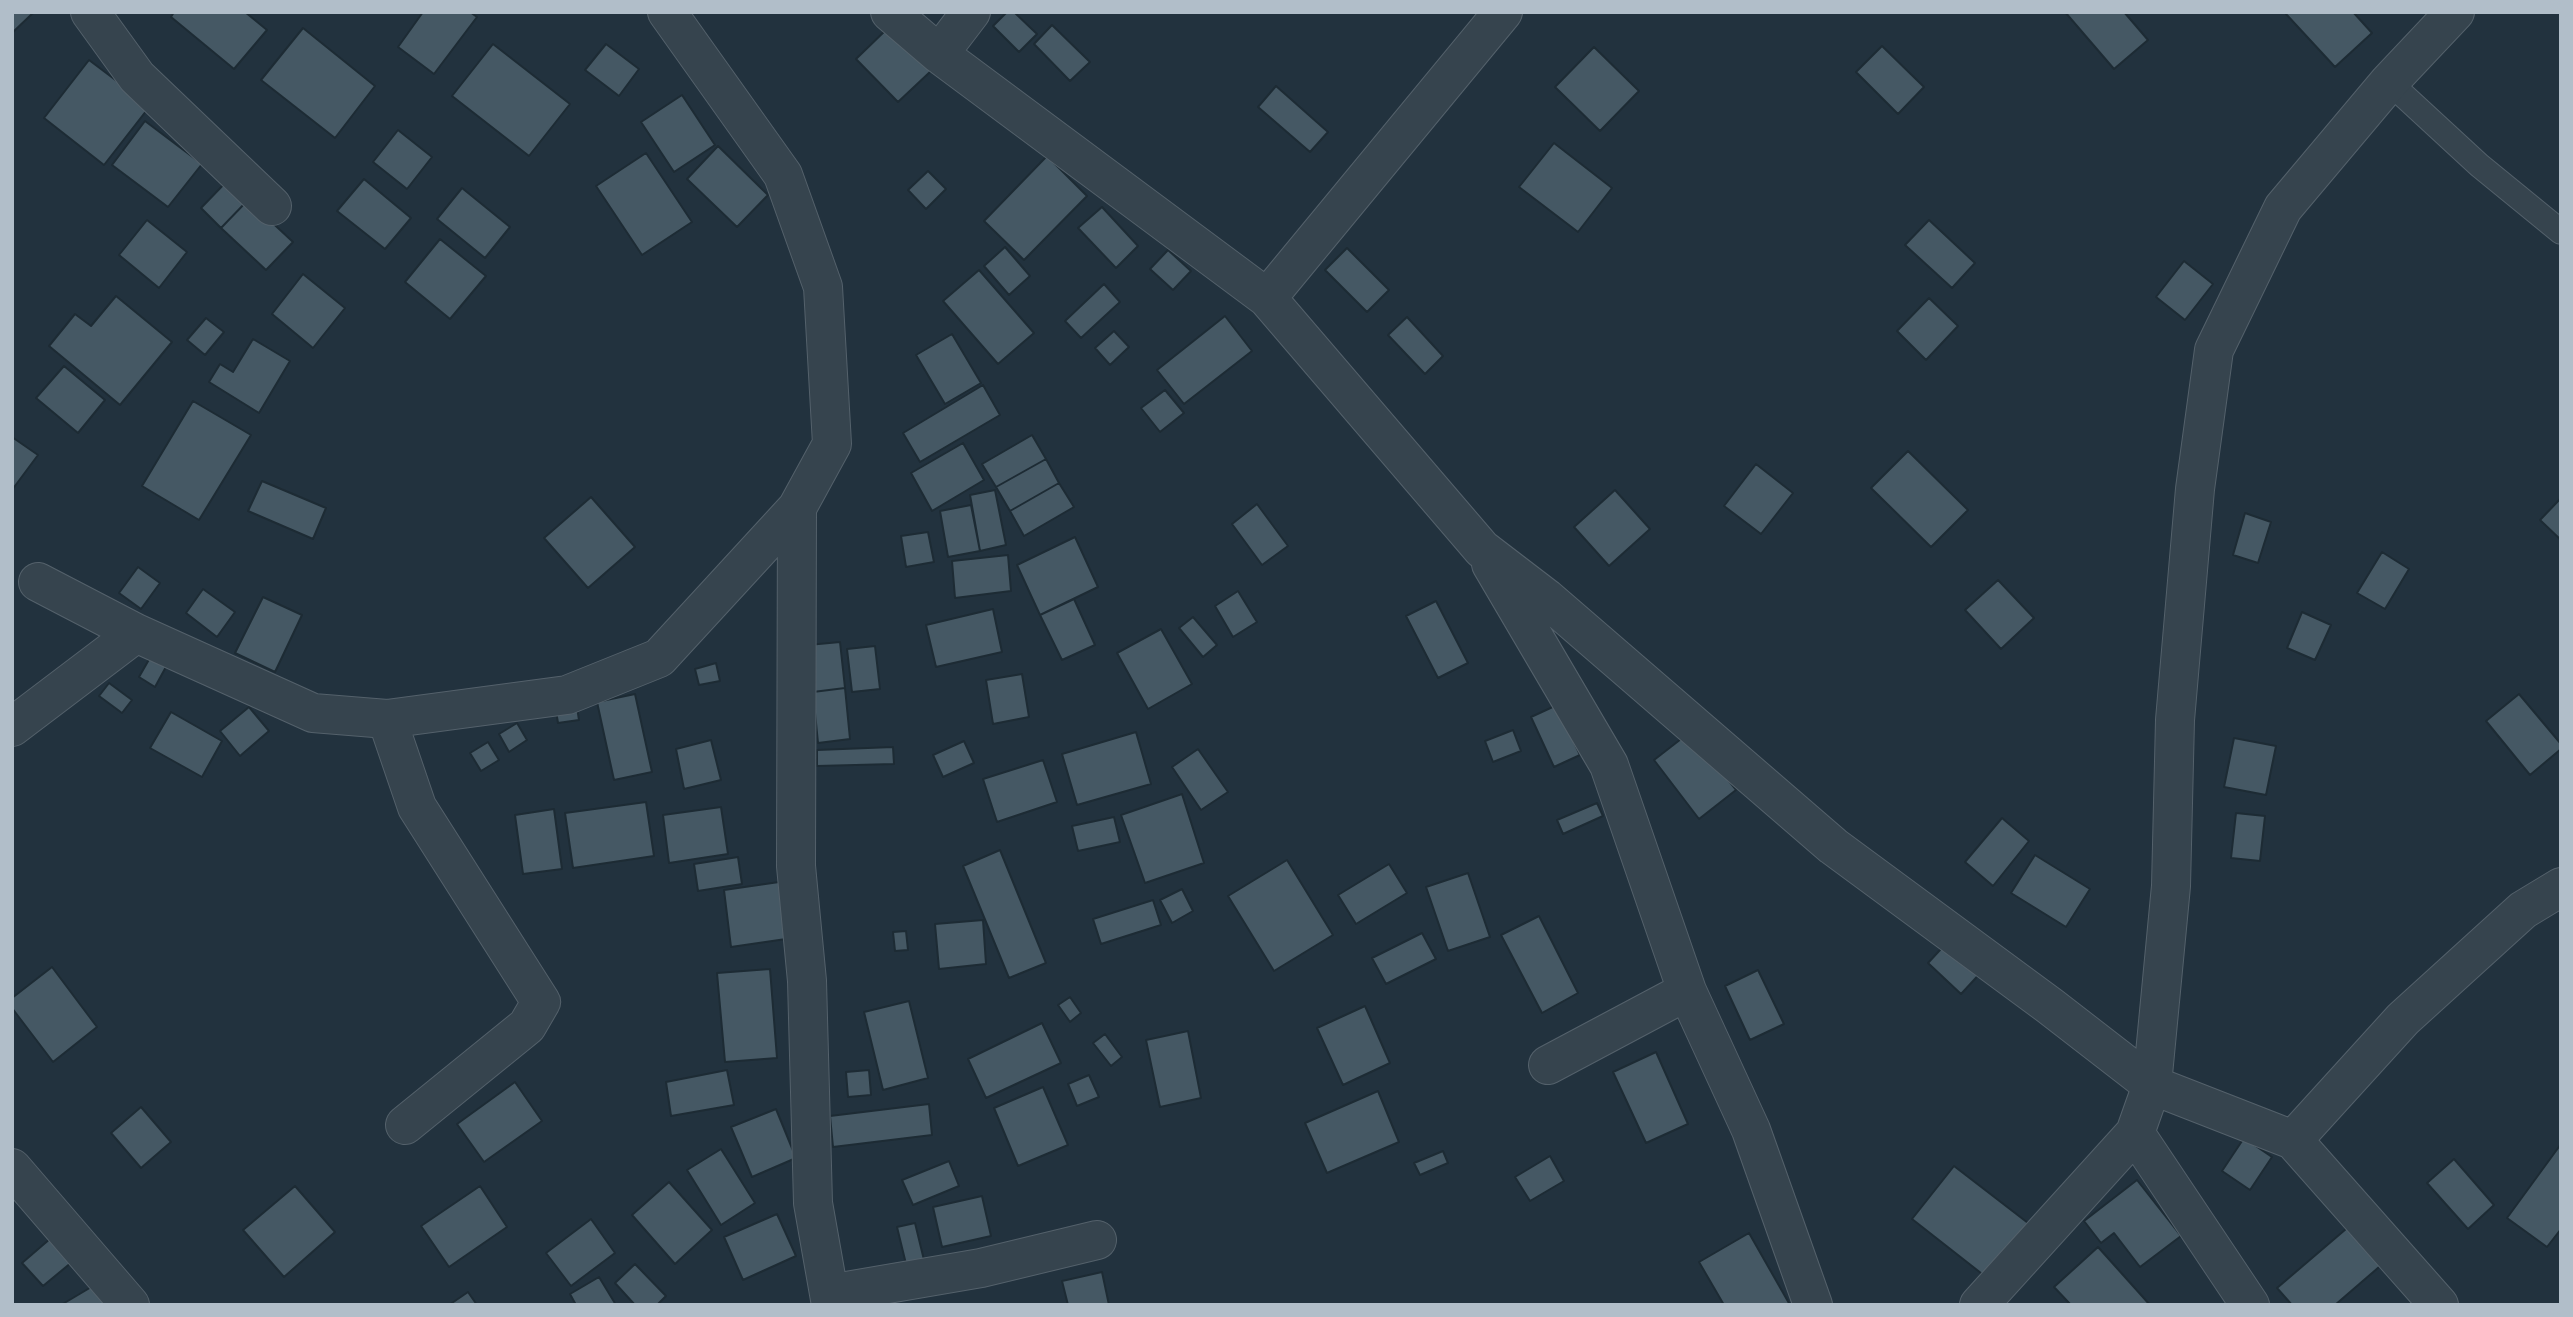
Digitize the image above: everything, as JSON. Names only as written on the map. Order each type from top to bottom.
[{"type":"street","points":[[90,12],[137,77],[272,206]]},
{"type":"street","points":[[38,582],[136,633],[313,713],[387,719],[567,695],[659,658],[797,508],[832,444],[823,287],[783,175],[667,12]]},
{"type":"street","points":[[890,12],[939,54],[1267,298],[1482,550],[1609,765],[1687,990],[1751,1130],[1813,1305]]},
{"type":"street","points":[[939,54],[971,12]]},
{"type":"street","points":[[1267,298],[1503,12]]},
{"type":"street","points":[[1979,1305],[2134,1133],[2152,1084],[2171,886],[2176,706],[2195,489],[2214,350],[2283,208],[2389,82],[2455,12]]},
{"type":"street","points":[[797,508],[796,866],[807,981],[813,1203],[830,1300],[1097,1240]]},
{"type":"street","points":[[1482,550],[1546,598],[1833,846],[2152,1084],[2293,1140],[2439,1305]]},
{"type":"street","points":[[12,727],[136,633]]},
{"type":"street","points":[[387,719],[417,807],[541,1002],[527,1026],[405,1125]]},
{"type":"street","points":[[2293,1140],[2403,1019],[2523,910],[2561,887]]},
{"type":"street","points":[[1548,1065],[1687,990]]},
{"type":"street","points":[[2134,1133],[2250,1305]]},
{"type":"street","points":[[19,1183],[130,1305]]},
{"type":"lane","points":[[2389,82],[2479,164],[2561,232]]},
{"type":"building","points":[[12,12],[34,12],[12,33]]},
{"type":"building","points":[[174,12],[245,12],[267,30],[234,69],[171,17]]},
{"type":"building","points":[[423,12],[470,12],[477,17],[434,74],[398,47]]},
{"type":"building","points":[[1007,12],[1014,12],[1037,34],[1019,52],[993,26]]},
{"type":"building","points":[[2065,12],[2124,12],[2148,40],[2114,69]]},
{"type":"building","points":[[2353,12],[2372,33],[2335,67],[2286,14]]},
{"type":"building","points":[[1052,25],[1090,62],[1070,81],[1034,44]]},
{"type":"building","points":[[889,27],[931,71],[898,102],[856,59]]},
{"type":"building","points":[[303,28],[375,86],[335,138],[261,80]]},
{"type":"building","points":[[493,44],[570,104],[529,156],[452,96]]},
{"type":"building","points":[[606,44],[639,69],[619,96],[585,70]]},
{"type":"building","points":[[1882,46],[1924,87],[1898,114],[1856,72]]},
{"type":"building","points":[[1594,47],[1639,91],[1600,131],[1555,87]]},
{"type":"building","points":[[89,60],[150,106],[104,165],[44,118]]},
{"type":"building","points":[[1276,86],[1328,132],[1310,152],[1258,107]]},
{"type":"building","points":[[682,95],[715,145],[674,172],[641,122]]},
{"type":"building","points":[[145,121],[202,164],[168,207],[112,165]]},
{"type":"building","points":[[398,130],[432,157],[407,189],[373,162]]},
{"type":"building","points":[[1554,143],[1612,188],[1578,232],[1519,187]]},
{"type":"building","points":[[718,146],[768,195],[737,227],[687,179]]},
{"type":"building","points":[[646,153],[692,222],[642,255],[596,186]]},
{"type":"building","points":[[1047,156],[1087,196],[1024,260],[984,221]]},
{"type":"building","points":[[928,171],[946,189],[926,209],[908,190]]},
{"type":"building","points":[[364,179],[411,218],[385,249],[337,211]]},
{"type":"building","points":[[228,180],[248,200],[221,228],[201,208]]},
{"type":"building","points":[[462,188],[510,227],[485,258],[437,219]]},
{"type":"building","points":[[248,200],[293,242],[266,270],[221,228]]},
{"type":"building","points":[[1102,207],[1138,246],[1116,268],[1078,228]]},
{"type":"building","points":[[147,220],[187,252],[159,288],[119,255]]},
{"type":"building","points":[[1929,220],[1975,263],[1952,288],[1905,245]]},
{"type":"building","points":[[440,239],[486,276],[450,319],[405,282]]},
{"type":"building","points":[[1005,247],[1030,276],[1009,295],[984,266]]},
{"type":"building","points":[[1347,248],[1389,290],[1367,312],[1325,270]]},
{"type":"building","points":[[1168,250],[1191,271],[1173,290],[1150,269]]},
{"type":"building","points":[[2184,261],[2213,284],[2185,320],[2156,297]]},
{"type":"building","points":[[979,270],[1034,333],[998,364],[943,301]]},
{"type":"building","points":[[303,274],[345,308],[313,348],[272,314]]},
{"type":"building","points":[[1104,284],[1120,302],[1081,338],[1065,321]]},
{"type":"building","points":[[116,296],[172,342],[120,405],[49,346],[75,314],[91,326]]},
{"type":"building","points":[[1929,298],[1958,326],[1926,360],[1897,331]]},
{"type":"building","points":[[1225,316],[1252,351],[1184,404],[1157,370]]},
{"type":"building","points":[[1407,317],[1443,356],[1425,374],[1388,335]]},
{"type":"building","points":[[206,318],[224,332],[205,355],[187,340]]},
{"type":"building","points":[[1114,331],[1129,347],[1110,365],[1095,348]]},
{"type":"building","points":[[952,334],[981,383],[945,404],[916,355]]},
{"type":"building","points":[[253,339],[290,361],[259,413],[209,382],[220,364],[233,372]]},
{"type":"building","points":[[64,366],[105,400],[78,433],[36,398]]},
{"type":"building","points":[[983,385],[1000,415],[920,462],[903,433]]},
{"type":"building","points":[[1165,390],[1184,413],[1160,432],[1141,408]]},
{"type":"building","points":[[193,401],[251,435],[199,520],[142,486]]},
{"type":"building","points":[[1032,435],[1046,459],[996,487],[982,464]]},
{"type":"building","points":[[12,437],[38,455],[12,490]]},
{"type":"building","points":[[963,443],[984,480],[932,511],[911,473]]},
{"type":"building","points":[[1908,451],[1968,510],[1931,547],[1871,488]]},
{"type":"building","points":[[1046,459],[1059,483],[1010,511],[996,487]]},
{"type":"building","points":[[1756,464],[1793,493],[1761,534],[1724,506]]},
{"type":"building","points":[[262,481],[326,508],[313,539],[248,511]]},
{"type":"building","points":[[1059,483],[1074,507],[1024,536],[1010,511]]},
{"type":"building","points":[[995,490],[1006,545],[980,551],[970,495]]},
{"type":"building","points":[[1615,490],[1650,529],[1609,566],[1574,527]]},
{"type":"building","points":[[591,497],[635,547],[588,588],[544,538]]},
{"type":"building","points":[[2561,498],[2561,540],[2540,520]]},
{"type":"building","points":[[1257,504],[1288,546],[1262,565],[1232,524]]},
{"type":"building","points":[[971,505],[980,551],[948,557],[940,511]]},
{"type":"building","points":[[2245,513],[2271,522],[2258,563],[2233,555]]},
{"type":"building","points":[[928,532],[934,562],[906,567],[901,536]]},
{"type":"building","points":[[1075,537],[1098,587],[1040,615],[1017,565]]},
{"type":"building","points":[[2382,552],[2409,569],[2385,609],[2357,593]]},
{"type":"building","points":[[1008,555],[1011,591],[955,598],[952,561]]},
{"type":"building","points":[[138,567],[160,583],[141,609],[119,593]]},
{"type":"building","points":[[1998,580],[2034,618],[2001,649],[1965,610]]},
{"type":"building","points":[[203,589],[235,612],[217,637],[186,613]]},
{"type":"building","points":[[1238,591],[1257,622],[1233,637],[1215,606]]},
{"type":"building","points":[[263,597],[302,615],[275,672],[235,653]]},
{"type":"building","points":[[1074,599],[1095,645],[1062,660],[1040,615]]},
{"type":"building","points":[[1436,601],[1468,663],[1438,678],[1406,616]]},
{"type":"building","points":[[993,609],[1002,652],[936,667],[926,625]]},
{"type":"building","points":[[2302,612],[2331,625],[2315,660],[2287,648]]},
{"type":"building","points":[[1193,617],[1217,645],[1203,657],[1179,628]]},
{"type":"building","points":[[1161,629],[1192,684],[1148,709],[1117,653]]},
{"type":"building","points":[[840,642],[845,688],[813,692],[808,645]]},
{"type":"building","points":[[875,646],[880,689],[852,692],[847,649]]},
{"type":"building","points":[[151,656],[167,665],[155,687],[139,677]]},
{"type":"building","points":[[716,663],[720,681],[699,685],[695,669]]},
{"type":"building","points":[[1022,674],[1029,717],[993,724],[986,680]]},
{"type":"building","points":[[109,683],[132,700],[122,713],[99,696]]},
{"type":"building","points":[[845,688],[850,739],[818,743],[813,692]]},
{"type":"building","points":[[635,694],[652,772],[614,780],[597,702]]},
{"type":"building","points":[[2519,694],[2561,744],[2561,749],[2530,775],[2486,721]]},
{"type":"building","points":[[1557,705],[1580,755],[1554,767],[1531,717]]},
{"type":"building","points":[[249,707],[269,731],[240,756],[220,731]]},
{"type":"building","points":[[577,707],[579,720],[558,723],[556,711]]},
{"type":"building","points":[[171,712],[222,741],[202,777],[150,748]]},
{"type":"building","points":[[517,723],[527,740],[509,752],[499,734]]},
{"type":"building","points":[[1513,730],[1521,751],[1493,762],[1485,741]]},
{"type":"building","points":[[1136,732],[1151,784],[1077,805],[1062,754]]},
{"type":"building","points":[[1690,732],[1736,790],[1699,819],[1654,760]]},
{"type":"building","points":[[2234,738],[2276,746],[2266,795],[2224,787]]},
{"type":"building","points":[[711,740],[721,780],[684,789],[676,749]]},
{"type":"building","points":[[964,741],[974,763],[943,777],[933,755]]},
{"type":"building","points":[[488,742],[499,760],[481,771],[470,753]]},
{"type":"building","points":[[893,747],[894,764],[817,766],[817,750]]},
{"type":"building","points":[[1198,749],[1228,792],[1201,810],[1172,767]]},
{"type":"building","points":[[1043,760],[1057,802],[997,822],[983,779]]},
{"type":"building","points":[[1182,794],[1204,863],[1145,883],[1121,815]]},
{"type":"building","points":[[646,802],[654,856],[573,868],[565,813]]},
{"type":"building","points":[[1597,803],[1603,816],[1563,834],[1557,820]]},
{"type":"building","points":[[721,807],[728,854],[669,863],[663,815]]},
{"type":"building","points":[[554,809],[562,869],[523,874],[515,815]]},
{"type":"building","points":[[2236,813],[2265,816],[2260,861],[2231,858]]},
{"type":"building","points":[[1114,817],[1120,842],[1078,851],[1072,826]]},
{"type":"building","points":[[2002,818],[2029,841],[1993,886],[1965,862]]},
{"type":"building","points":[[1000,850],[1046,963],[1009,978],[963,866]]},
{"type":"building","points":[[2035,855],[2090,889],[2066,927],[2011,893]]},
{"type":"building","points":[[738,857],[742,884],[698,891],[694,864]]},
{"type":"building","points":[[1287,860],[1333,935],[1274,971],[1228,896]]},
{"type":"building","points":[[1389,864],[1407,893],[1356,924],[1338,895]]},
{"type":"building","points":[[1468,873],[1490,937],[1448,951],[1426,887]]},
{"type":"building","points":[[779,882],[786,939],[731,947],[724,890]]},
{"type":"building","points":[[1182,889],[1193,911],[1172,923],[1160,900]]},
{"type":"building","points":[[1153,900],[1161,925],[1101,944],[1093,919]]},
{"type":"building","points":[[1539,916],[1578,993],[1542,1013],[1501,935]]},
{"type":"building","points":[[983,920],[986,964],[939,969],[935,924]]},
{"type":"building","points":[[906,931],[908,950],[895,951],[893,932]]},
{"type":"building","points":[[1422,933],[1436,959],[1386,984],[1372,958]]},
{"type":"building","points":[[1952,937],[1986,967],[1961,994],[1928,963]]},
{"type":"building","points":[[52,967],[97,1027],[53,1062],[12,1008],[12,998]]},
{"type":"building","points":[[770,969],[777,1058],[725,1062],[717,973]]},
{"type":"building","points":[[1758,970],[1784,1024],[1750,1040],[1725,986]]},
{"type":"building","points":[[1070,997],[1081,1013],[1070,1022],[1058,1005]]},
{"type":"building","points":[[909,1001],[928,1078],[883,1090],[864,1012]]},
{"type":"building","points":[[1365,1006],[1390,1063],[1343,1085],[1317,1028]]},
{"type":"building","points":[[1042,1023],[1061,1063],[986,1098],[968,1059]]},
{"type":"building","points":[[1188,1031],[1201,1098],[1160,1107],[1146,1040]]},
{"type":"building","points":[[1105,1034],[1122,1057],[1111,1066],[1093,1043]]},
{"type":"building","points":[[1656,1052],[1688,1124],[1646,1143],[1613,1072]]},
{"type":"building","points":[[727,1070],[734,1105],[671,1116],[666,1082]]},
{"type":"building","points":[[869,1070],[871,1095],[848,1097],[846,1072]]},
{"type":"building","points":[[1089,1075],[1099,1097],[1077,1106],[1068,1084]]},
{"type":"building","points":[[515,1082],[542,1121],[484,1162],[457,1124]]},
{"type":"building","points":[[1043,1087],[1068,1145],[1018,1166],[994,1108]]},
{"type":"building","points":[[1378,1091],[1399,1142],[1327,1173],[1305,1123]]},
{"type":"building","points":[[929,1104],[932,1135],[833,1147],[830,1116]]},
{"type":"building","points":[[141,1107],[171,1142],[141,1168],[111,1133]]},
{"type":"building","points":[[776,1109],[796,1158],[752,1177],[731,1127]]},
{"type":"building","points":[[2244,1138],[2272,1157],[2250,1190],[2222,1171]]},
{"type":"building","points":[[2561,1144],[2561,1229],[2547,1247],[2507,1218]]},
{"type":"building","points":[[721,1149],[755,1203],[721,1225],[687,1170]]},
{"type":"building","points":[[1443,1151],[1448,1163],[1420,1175],[1414,1163]]},
{"type":"building","points":[[1550,1156],[1564,1181],[1530,1201],[1515,1177]]},
{"type":"building","points":[[2454,1159],[2494,1205],[2468,1229],[2427,1183]]},
{"type":"building","points":[[949,1161],[959,1186],[913,1205],[902,1180]]},
{"type":"building","points":[[1954,1166],[2028,1223],[1986,1277],[1912,1219]]},
{"type":"building","points":[[2137,1180],[2181,1236],[2140,1267],[2114,1233],[2101,1243],[2084,1221]]},
{"type":"building","points":[[669,1182],[712,1230],[675,1264],[632,1215]]},
{"type":"building","points":[[295,1186],[335,1232],[284,1277],[243,1230]]},
{"type":"building","points":[[480,1186],[507,1227],[449,1267],[421,1226]]},
{"type":"building","points":[[982,1196],[991,1236],[942,1247],[933,1207]]},
{"type":"building","points":[[777,1214],[796,1256],[743,1280],[724,1237]]},
{"type":"building","points":[[591,1219],[615,1253],[571,1286],[546,1253]]},
{"type":"building","points":[[915,1223],[924,1260],[906,1264],[897,1227]]},
{"type":"building","points":[[2353,1223],[2386,1261],[2335,1305],[2292,1305],[2277,1288]]},
{"type":"building","points":[[1749,1233],[1790,1305],[1724,1305],[1699,1262]]},
{"type":"building","points":[[51,1238],[72,1262],[43,1286],[22,1263]]},
{"type":"building","points":[[2098,1247],[2150,1305],[2071,1305],[2054,1287]]},
{"type":"building","points":[[635,1264],[666,1296],[657,1305],[635,1305],[615,1283]]},
{"type":"building","points":[[1102,1272],[1109,1305],[1068,1305],[1062,1281]]},
{"type":"building","points":[[599,1277],[616,1305],[576,1305],[570,1294]]},
{"type":"building","points":[[93,1286],[105,1305],[61,1305]]},
{"type":"building","points":[[468,1292],[477,1305],[449,1305]]}]
